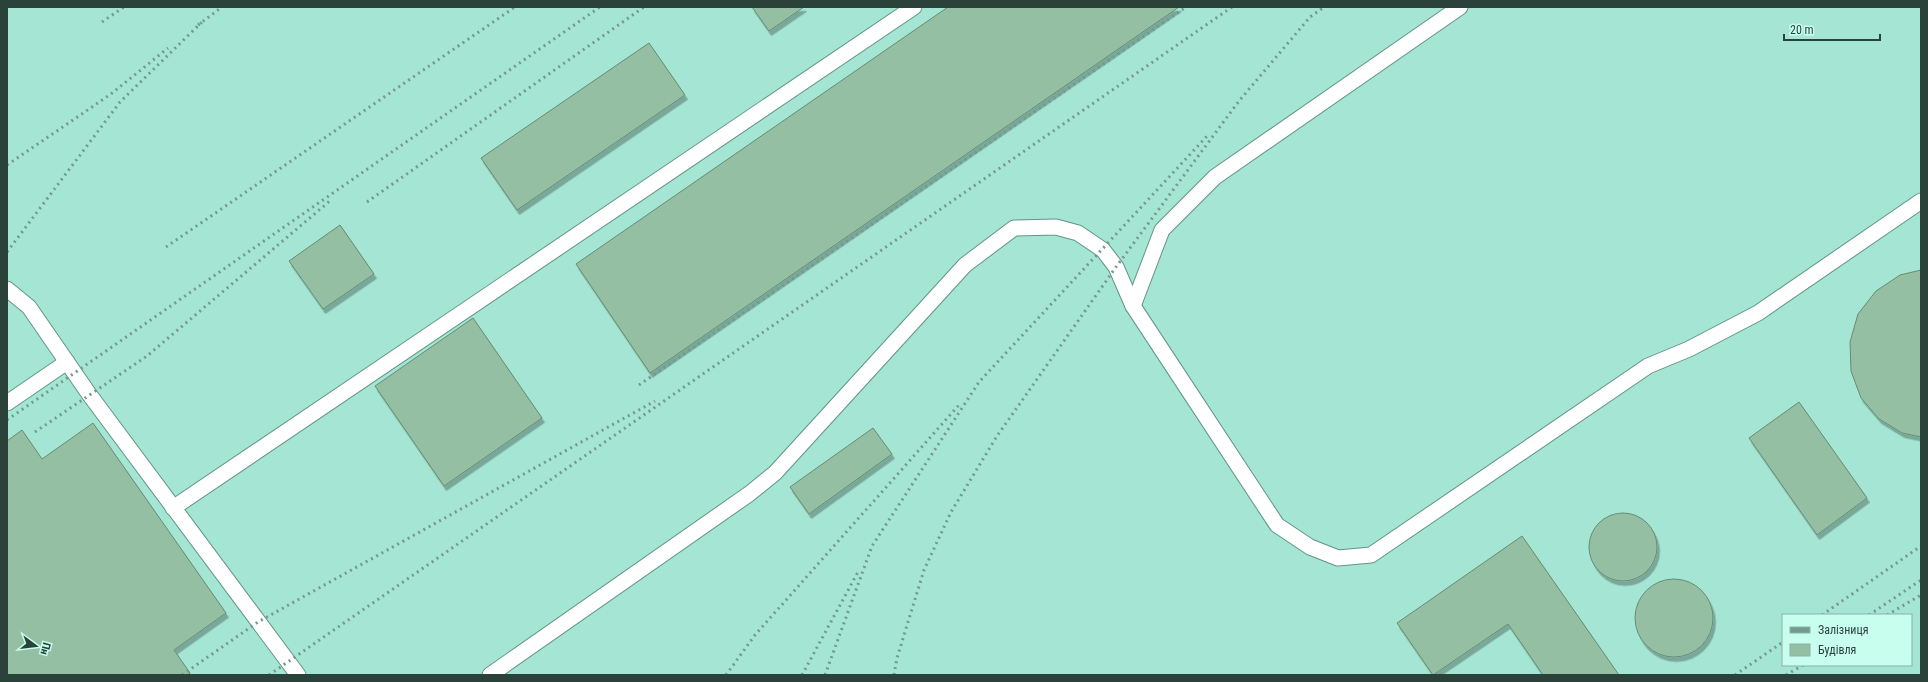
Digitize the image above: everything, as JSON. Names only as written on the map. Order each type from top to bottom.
[{"type":"lane","points":[[173,508],[914,7]]},
{"type":"lane","points":[[1133,306],[1162,230],[1215,177],[1460,7]]},
{"type":"lane","points":[[490,675],[749,494],[776,473],[965,265],[1014,228],[1056,227],[1078,233],[1103,250],[1116,267],[1133,306],[1277,524],[1310,547],[1338,558],[1371,555],[1648,366],[1689,349],[1758,313],[1921,200]]},
{"type":"lane","points":[[7,289],[29,307],[173,508],[298,675]]},
{"type":"lane","points":[[7,404],[67,362]]},
{"type":"shaded area","points":[[7,7],[1921,7],[1921,675],[7,675]]},
{"type":"building","points":[[752,7],[804,7],[769,31]]},
{"type":"building","points":[[948,7],[1179,7],[650,373],[576,264]]},
{"type":"building","points":[[649,43],[685,95],[517,210],[481,158]]},
{"type":"building","points":[[340,225],[374,274],[323,309],[289,261]]},
{"type":"building","points":[[1921,270],[1921,437],[1902,433],[1879,419],[1861,398],[1851,371],[1850,342],[1858,314],[1876,291],[1900,275]]},
{"type":"building","points":[[473,318],[542,418],[444,486],[375,386]]},
{"type":"building","points":[[1799,402],[1867,498],[1817,535],[1749,438]]},
{"type":"building","points":[[93,423],[226,613],[174,650],[190,673],[187,675],[7,675],[7,441],[22,430],[42,459]]},
{"type":"building","points":[[873,428],[892,454],[809,514],[790,487]]},
{"type":"building","points":[[1616,513],[1630,513],[1642,518],[1652,528],[1657,540],[1657,554],[1652,566],[1642,576],[1630,581],[1616,581],[1604,576],[1594,566],[1589,554],[1589,540],[1594,528],[1604,518]]},
{"type":"building","points":[[1522,536],[1619,675],[1543,675],[1508,624],[1433,675],[1397,623]]},
{"type":"building","points":[[1674,579],[1689,582],[1696,586],[1706,596],[1710,603],[1713,618],[1710,633],[1706,640],[1696,650],[1689,654],[1674,657],[1659,654],[1652,650],[1642,640],[1638,633],[1635,618],[1638,603],[1642,596],[1652,586],[1659,582]]},
{"type":"railway","points":[[102,22],[124,7]]},
{"type":"railway","points":[[198,25],[222,7]]},
{"type":"railway","points":[[166,247],[515,7]]},
{"type":"railway","points":[[7,420],[600,7]]},
{"type":"railway","points":[[367,202],[644,7]]},
{"type":"railway","points":[[639,385],[1186,7]]},
{"type":"railway","points":[[269,675],[1232,7]]},
{"type":"railway","points":[[894,675],[897,658],[924,570],[951,512],[997,436],[1116,267],[1239,101],[1310,17],[1324,7]]},
{"type":"railway","points":[[7,252],[120,102],[202,22]]},
{"type":"railway","points":[[7,165],[111,94],[168,48]]},
{"type":"railway","points":[[825,675],[872,546],[979,382],[1208,135]]},
{"type":"railway","points":[[35,432],[147,356],[331,200]]},
{"type":"railway","points":[[182,675],[258,622],[655,401]]},
{"type":"railway","points":[[726,675],[755,635],[959,405]]},
{"type":"railway","points":[[1823,614],[1921,546]]},
{"type":"railway","points":[[802,675],[858,572]]},
{"type":"railway","points":[[1870,614],[1921,580]]},
{"type":"railway","points":[[1889,614],[1921,595]]},
{"type":"railway","points":[[1735,675],[1782,643]]},
{"type":"railway","points":[[1786,675],[1801,666]]}]
